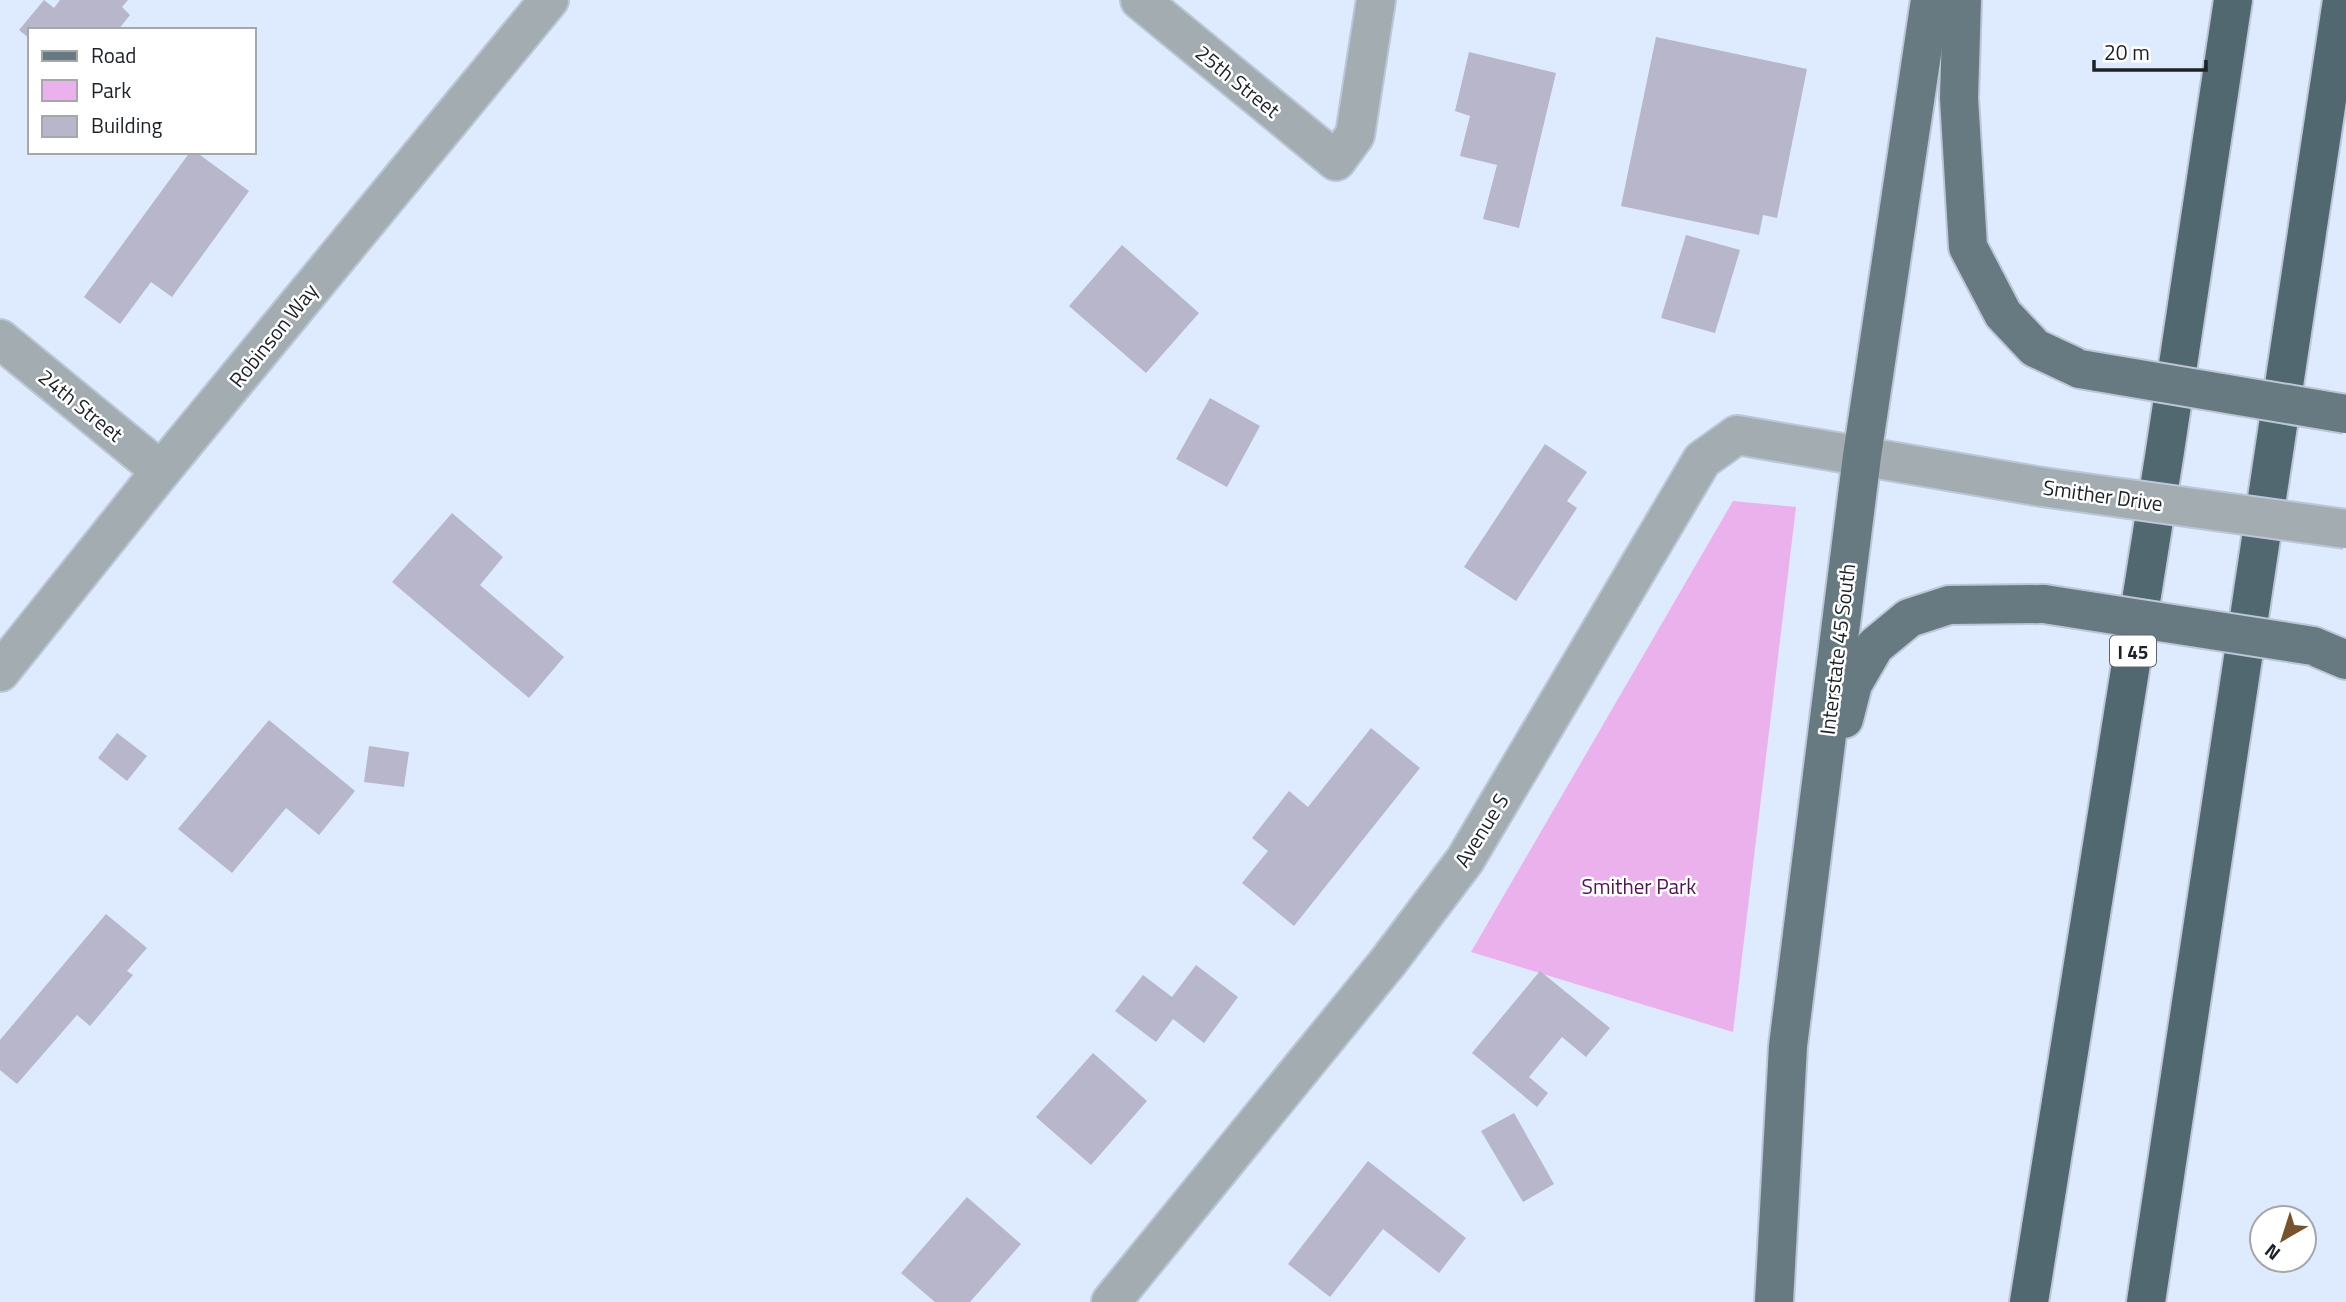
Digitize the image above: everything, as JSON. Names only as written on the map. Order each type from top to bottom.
[{"type":"highway","name":"I 45","points":[[2029,1302],[2163,464],[2232,0]]},
{"type":"highway","points":[[2146,1302],[2342,0]]},
{"type":"main road","name":"Interstate 45 South","points":[[1774,1302],[1788,1046],[1862,456],[1930,0]]},
{"type":"main road","points":[[1962,0],[1959,98],[1968,247],[2003,314],[2035,348],[2080,369],[2346,414]]},
{"type":"main road","points":[[1814,838],[1853,684],[1875,646],[1909,618],[1949,606],[2044,604],[2330,653]]},
{"type":"street","name":"Robinson Way","points":[[0,672],[161,471],[549,0]]},
{"type":"street","name":"25th Street","points":[[1140,0],[1336,161],[1355,135],[1376,0]]},
{"type":"street","name":"24th Street","points":[[0,339],[161,471]]},
{"type":"street","name":"Avenue S","points":[[1111,1302],[1388,962],[1465,860],[1702,460],[1737,435],[1862,456]]},
{"type":"street","name":"Smither Drive","points":[[1862,456],[2042,487],[2346,529]]},
{"type":"green space","name":"Smither Park","points":[[1733,501],[1796,507],[1733,1032],[1471,952]]},
{"type":"building","points":[[44,0],[54,8],[60,0],[128,0],[122,7],[130,15],[120,28],[28,28],[28,37],[19,30]]},
{"type":"building","points":[[1656,37],[1807,69],[1777,218],[1763,215],[1759,235],[1621,206]]},
{"type":"building","points":[[1469,52],[1556,73],[1519,228],[1483,219],[1497,165],[1460,156],[1470,116],[1455,111]]},
{"type":"building","points":[[189,154],[199,154],[249,191],[172,297],[151,282],[120,324],[84,297]]},
{"type":"building","points":[[1686,235],[1740,250],[1715,333],[1661,318]]},
{"type":"building","points":[[1122,245],[1199,313],[1146,373],[1069,306]]},
{"type":"building","points":[[1210,398],[1260,426],[1227,487],[1176,459]]},
{"type":"building","points":[[1545,444],[1587,472],[1567,501],[1577,508],[1516,601],[1464,567]]},
{"type":"building","points":[[452,513],[503,557],[480,585],[564,657],[529,698],[392,582]]},
{"type":"building","points":[[269,720],[355,791],[319,835],[286,808],[232,873],[178,829]]},
{"type":"building","points":[[1371,728],[1420,768],[1294,926],[1242,883],[1268,851],[1252,838],[1289,791],[1308,807]]},
{"type":"building","points":[[117,733],[147,756],[127,781],[98,758]]},
{"type":"building","points":[[369,746],[409,752],[404,787],[364,782]]},
{"type":"building","points":[[106,914],[147,948],[127,971],[133,975],[90,1026],[77,1015],[17,1084],[0,1070],[0,1040]]},
{"type":"building","points":[[1196,965],[1238,997],[1204,1043],[1173,1019],[1156,1042],[1115,1011],[1143,975],[1172,997]]},
{"type":"building","points":[[1540,971],[1610,1028],[1586,1057],[1562,1037],[1529,1077],[1548,1093],[1537,1107],[1472,1053]]},
{"type":"building","points":[[1093,1053],[1147,1101],[1091,1165],[1036,1117]]},
{"type":"building","points":[[1514,1113],[1554,1184],[1523,1202],[1481,1131]]},
{"type":"building","points":[[1368,1161],[1466,1238],[1439,1273],[1383,1229],[1330,1297],[1288,1264]]},
{"type":"building","points":[[967,1197],[1021,1244],[970,1302],[935,1302],[901,1273]]}]
